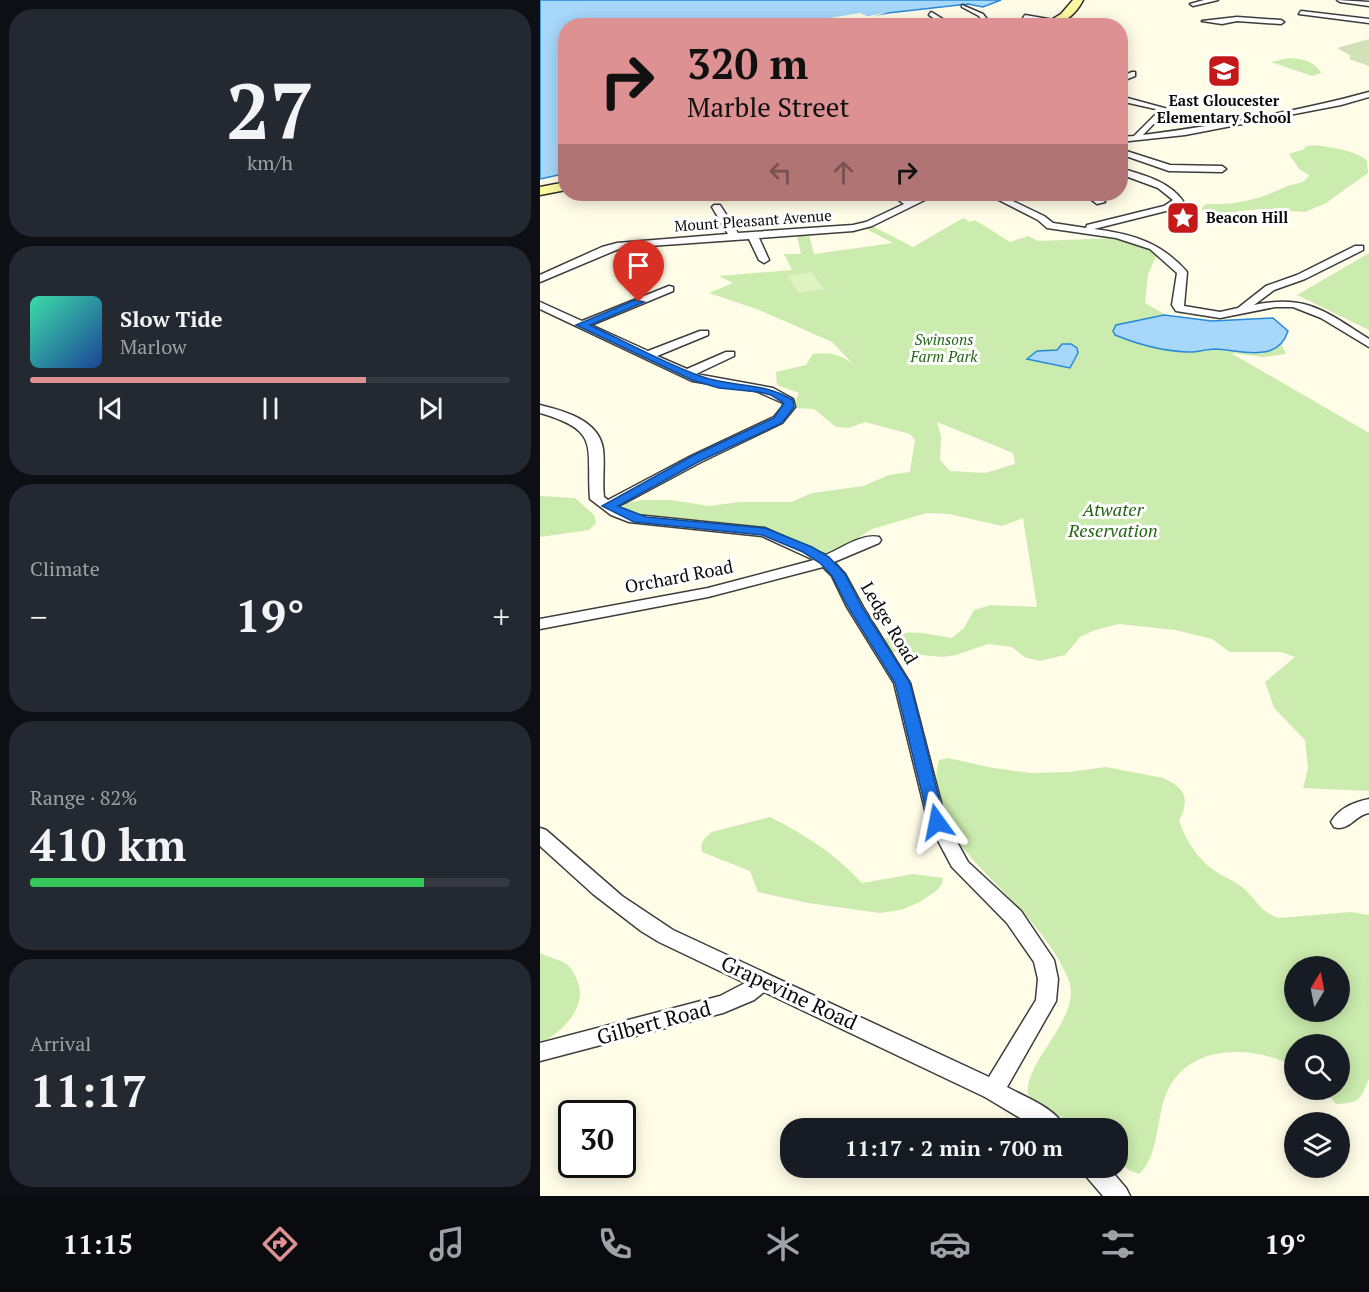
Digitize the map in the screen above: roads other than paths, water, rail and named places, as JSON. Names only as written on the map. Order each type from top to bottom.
[{"type":"main road","points":[[1059,18],[1071,10],[1078,0]]},
{"type":"main road","points":[[540,191],[558,188]]},
{"type":"street","points":[[1192,4],[1215,0]]},
{"type":"street","points":[[1340,0],[1369,4]]},
{"type":"street","points":[[1274,30],[1281,22],[1301,13],[1310,5]]},
{"type":"street","points":[[964,6],[983,18]]},
{"type":"street","points":[[1301,13],[1369,21]]},
{"type":"street","points":[[931,14],[938,18]]},
{"type":"street","points":[[1230,20],[1281,22]]},
{"type":"street","points":[[1128,76],[1132,74]]},
{"type":"street","points":[[1128,139],[1185,132],[1368,96]]},
{"type":"street","points":[[1128,100],[1164,109],[1137,138]]},
{"type":"street","points":[[1128,154],[1169,168],[1222,169]]},
{"type":"street","points":[[1041,219],[1067,226],[1094,227],[1167,208],[1178,201],[1175,195],[1163,188],[1128,174]]},
{"type":"street","points":[[907,201],[912,204]]},
{"type":"street","name":"Mount Pleasant Avenue","points":[[541,279],[613,247],[853,228],[869,224],[918,201]]},
{"type":"street","points":[[1006,201],[1050,226],[1117,235],[1154,247],[1182,272],[1177,306],[1180,309],[1212,315],[1275,304],[1303,307],[1325,316],[1369,344]]},
{"type":"street","points":[[717,207],[729,224],[734,237]]},
{"type":"street","points":[[753,236],[764,260]]},
{"type":"street","points":[[1243,311],[1243,308],[1270,288],[1301,277],[1359,248]]},
{"type":"street","points":[[581,325],[669,290]]},
{"type":"street","points":[[540,305],[686,374],[719,385],[774,393],[789,402],[789,407],[778,420],[696,459],[608,506],[597,499],[596,446],[588,432],[563,417],[540,409]]},
{"type":"street","points":[[646,356],[704,333]]},
{"type":"street","points":[[686,374],[730,354]]},
{"type":"street","name":"Ledge Road","points":[[608,506],[625,515],[646,521],[765,532],[807,549],[824,560],[838,574],[855,607],[902,683],[937,822],[962,867],[1014,917],[1044,960],[1048,979],[1046,1001],[993,1090]]},
{"type":"street","name":"Orchard Road","points":[[540,624],[739,585],[808,567],[874,540]]},
{"type":"street","points":[[1340,822],[1357,808],[1369,806]]},
{"type":"street","name":"Grapevine Road","points":[[540,834],[594,885],[636,919],[666,936],[993,1090],[1041,1118]]},
{"type":"street","name":"Gilbert Road","points":[[540,1052],[723,1004],[747,994],[762,981]]},
{"type":"street","points":[[1102,1178],[1118,1196]]},
{"type":"water","points":[[540,0],[1001,0],[983,7],[968,4],[860,18],[558,18],[558,175],[540,179]]},
{"type":"water","points":[[1164,315],[1212,321],[1273,318],[1288,331],[1276,348],[1257,353],[1215,349],[1190,352],[1169,350],[1132,341],[1115,335],[1113,331],[1116,325]]},
{"type":"water","points":[[1062,344],[1071,344],[1077,348],[1078,353],[1070,368],[1027,359],[1037,351],[1057,350]]},
{"type":"place","name":"East Gloucester Elementary School","points":[[1224,71]]},
{"type":"place","name":"Beacon Hill","points":[[1183,218]]},
{"type":"park label","name":"Swinsons Farm Park","points":[[944,348]]},
{"type":"park label","name":"Atwater Reservation","points":[[1113,520]]}]
